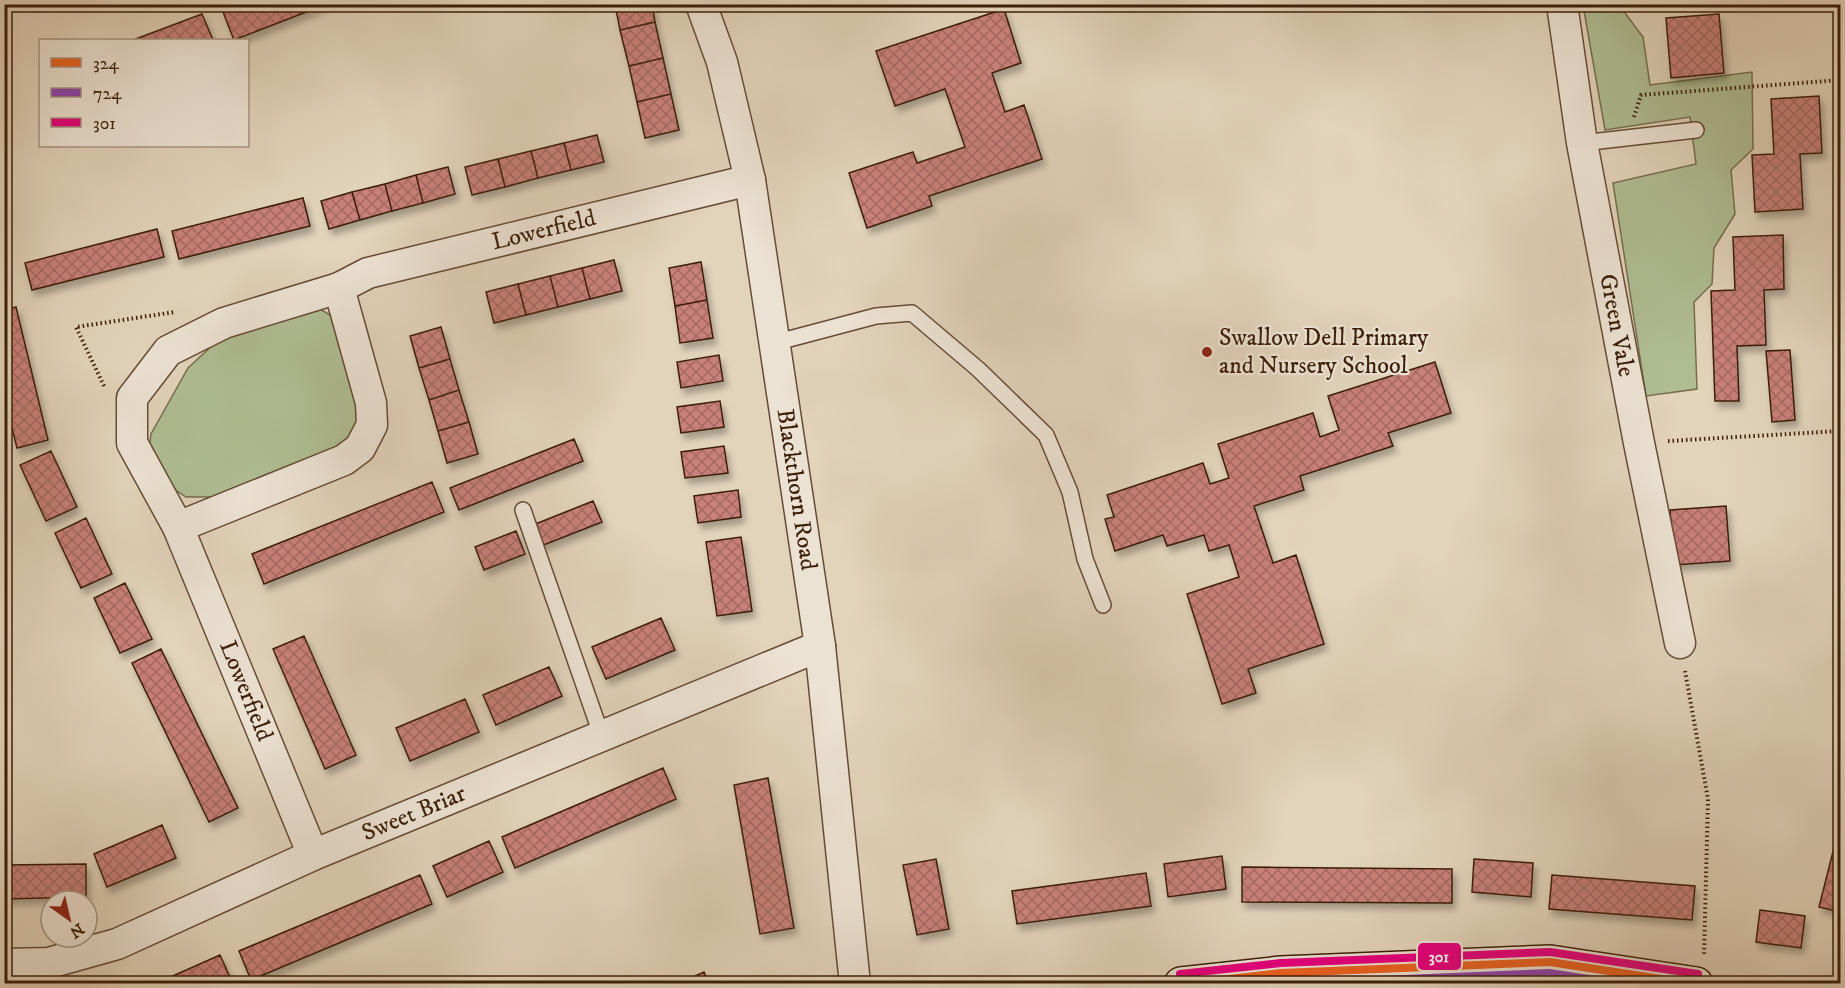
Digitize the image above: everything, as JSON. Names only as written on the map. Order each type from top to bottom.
[{"type":"street","name":"Blackthorn Road","points":[[701,4],[722,62],[750,180],[820,646],[855,984]]},
{"type":"street","name":"Green Vale","points":[[1562,4],[1582,143],[1680,643]]},
{"type":"street","name":"Lowerfield","points":[[313,855],[178,527],[132,443],[132,398],[168,351],[224,323],[339,288],[368,273],[750,180]]},
{"type":"street","points":[[178,527],[344,460],[360,448],[372,425],[371,403],[339,288]]},
{"type":"street","name":"Sweet Briar","points":[[4,964],[49,963],[117,944],[313,855],[820,646]]},
{"type":"street","points":[[1181,984],[1550,962],[1700,972]]},
{"type":"lane","points":[[1582,143],[1696,130]]},
{"type":"lane","points":[[774,343],[876,316],[912,313],[978,369],[1046,435],[1070,492],[1085,558],[1103,605]]},
{"type":"lane","points":[[523,510],[602,737]]},
{"type":"path","points":[[1628,138],[1641,95],[1840,80]]},
{"type":"path","points":[[1639,443],[1840,431]]},
{"type":"path","points":[[1680,643],[1708,799],[1700,972]]},
{"type":"green space","points":[[1583,5],[1619,5],[1643,37],[1650,85],[1752,72],[1753,149],[1731,170],[1735,214],[1714,248],[1712,284],[1694,302],[1697,389],[1646,396],[1613,183],[1696,164],[1690,117],[1605,130]]},
{"type":"green space","points":[[320,309],[333,317],[362,405],[357,432],[345,445],[216,497],[186,497],[159,479],[148,458],[151,434],[188,368],[216,342],[241,326]]},
{"type":"building","points":[[243,4],[327,4],[237,39],[234,39],[223,12]]},
{"type":"building","points":[[615,4],[652,4],[655,22],[620,30]]},
{"type":"building","points":[[1004,9],[1021,63],[992,73],[1005,112],[1024,105],[1042,159],[929,196],[932,206],[867,228],[849,173],[913,152],[917,163],[965,147],[945,89],[895,106],[876,51]]},
{"type":"building","points":[[202,14],[213,39],[136,39]]},
{"type":"building","points":[[1719,14],[1724,73],[1671,78],[1666,18]]},
{"type":"building","points":[[655,22],[663,58],[629,66],[620,30]]},
{"type":"building","points":[[663,58],[671,94],[637,102],[629,66]]},
{"type":"building","points":[[671,94],[679,130],[645,138],[637,102]]},
{"type":"building","points":[[1819,96],[1822,153],[1800,154],[1803,209],[1755,212],[1752,155],[1774,154],[1771,99]]},
{"type":"building","points":[[597,135],[604,162],[571,170],[564,143]]},
{"type":"building","points":[[564,143],[571,170],[538,178],[531,151]]},
{"type":"building","points":[[531,151],[538,178],[505,187],[498,159]]},
{"type":"building","points":[[498,159],[505,187],[472,195],[465,167]]},
{"type":"building","points":[[448,167],[455,194],[423,203],[416,175]]},
{"type":"building","points":[[416,175],[423,203],[392,211],[385,184]]},
{"type":"building","points":[[385,184],[392,211],[360,220],[352,192]]},
{"type":"building","points":[[352,192],[360,220],[329,229],[321,201]]},
{"type":"building","points":[[303,198],[310,226],[179,259],[172,231]]},
{"type":"building","points":[[157,229],[164,257],[32,290],[25,263]]},
{"type":"building","points":[[1783,235],[1784,289],[1764,290],[1766,345],[1737,346],[1739,401],[1715,401],[1711,291],[1735,290],[1733,237]]},
{"type":"building","points":[[614,260],[622,291],[590,299],[582,268]]},
{"type":"building","points":[[701,262],[707,300],[675,306],[669,268]]},
{"type":"building","points":[[582,268],[590,299],[558,307],[550,276]]},
{"type":"building","points":[[550,276],[558,307],[526,315],[518,284]]},
{"type":"building","points":[[518,284],[526,315],[494,323],[486,292]]},
{"type":"building","points":[[707,300],[713,338],[680,343],[675,306]]},
{"type":"building","points":[[16,307],[48,440],[17,448],[4,396],[4,310]]},
{"type":"building","points":[[441,327],[450,359],[419,368],[410,336]]},
{"type":"building","points":[[1790,350],[1795,420],[1772,422],[1766,351]]},
{"type":"building","points":[[719,355],[723,381],[681,388],[677,362]]},
{"type":"building","points":[[450,359],[459,390],[429,400],[419,368]]},
{"type":"building","points":[[1435,362],[1451,413],[1388,433],[1393,446],[1300,476],[1304,490],[1254,506],[1273,563],[1296,555],[1324,644],[1248,669],[1256,693],[1222,704],[1187,594],[1239,577],[1229,545],[1209,551],[1204,535],[1167,546],[1163,535],[1115,551],[1105,519],[1114,517],[1107,495],[1203,463],[1210,484],[1229,478],[1218,444],[1313,413],[1320,437],[1339,430],[1328,396]]},
{"type":"building","points":[[459,390],[469,422],[438,431],[429,400]]},
{"type":"building","points":[[720,401],[724,427],[681,433],[677,407]]},
{"type":"building","points":[[469,422],[478,454],[447,463],[438,431]]},
{"type":"building","points":[[574,439],[583,461],[459,510],[450,488]]},
{"type":"building","points":[[724,446],[728,473],[685,478],[681,452]]},
{"type":"building","points":[[51,451],[77,507],[46,521],[20,465]]},
{"type":"building","points":[[432,482],[444,512],[264,584],[252,554]]},
{"type":"building","points":[[738,490],[741,517],[698,523],[694,496]]},
{"type":"building","points":[[593,501],[602,522],[541,546],[533,525]]},
{"type":"building","points":[[1726,506],[1730,561],[1674,565],[1670,510]]},
{"type":"building","points":[[86,518],[112,574],[81,588],[55,533]]},
{"type":"building","points":[[516,531],[525,554],[484,570],[475,547]]},
{"type":"building","points":[[741,537],[752,611],[717,616],[706,542]]},
{"type":"building","points":[[125,583],[152,639],[120,653],[94,598]]},
{"type":"building","points":[[661,618],[675,650],[606,679],[592,647]]},
{"type":"building","points":[[304,636],[356,755],[325,769],[273,649]]},
{"type":"building","points":[[161,649],[238,808],[209,822],[132,663]]},
{"type":"building","points":[[549,667],[562,696],[496,725],[483,695]]},
{"type":"building","points":[[465,699],[479,732],[410,761],[396,728]]},
{"type":"building","points":[[663,768],[676,799],[515,868],[502,837]]},
{"type":"building","points":[[768,778],[794,928],[760,934],[734,785]]},
{"type":"building","points":[[1840,824],[1840,912],[1819,907]]},
{"type":"building","points":[[162,825],[176,858],[107,887],[94,854]]},
{"type":"building","points":[[489,841],[503,872],[447,897],[433,866]]},
{"type":"building","points":[[1222,856],[1226,889],[1168,897],[1164,864]]},
{"type":"building","points":[[936,859],[949,929],[917,935],[903,865]]},
{"type":"building","points":[[1474,859],[1533,863],[1531,897],[1472,892]]},
{"type":"building","points":[[86,864],[86,889],[39,889],[39,898],[4,899],[4,865]]},
{"type":"building","points":[[1242,867],[1452,869],[1452,903],[1242,902]]},
{"type":"building","points":[[1146,873],[1151,906],[1017,924],[1012,891]]},
{"type":"building","points":[[420,875],[432,904],[251,980],[239,951]]},
{"type":"building","points":[[1552,875],[1695,886],[1692,920],[1549,909]]},
{"type":"building","points":[[1760,910],[1805,916],[1801,948],[1756,942]]},
{"type":"building","points":[[220,955],[233,984],[168,984],[166,979]]},
{"type":"building","points":[[704,972],[709,984],[677,984]]},
{"type":"transit line","name":"301","points":[[1180,974],[1281,963],[1550,952],[1698,974]]},
{"type":"transit line","name":"324","points":[[1186,984],[1281,973],[1550,962],[1693,984]]},
{"type":"transit line","name":"724","points":[[1282,984],[1549,973],[1622,984]]},
{"type":"place","name":"Swallow Dell Primary and Nursery School","points":[[1207,352]]}]
